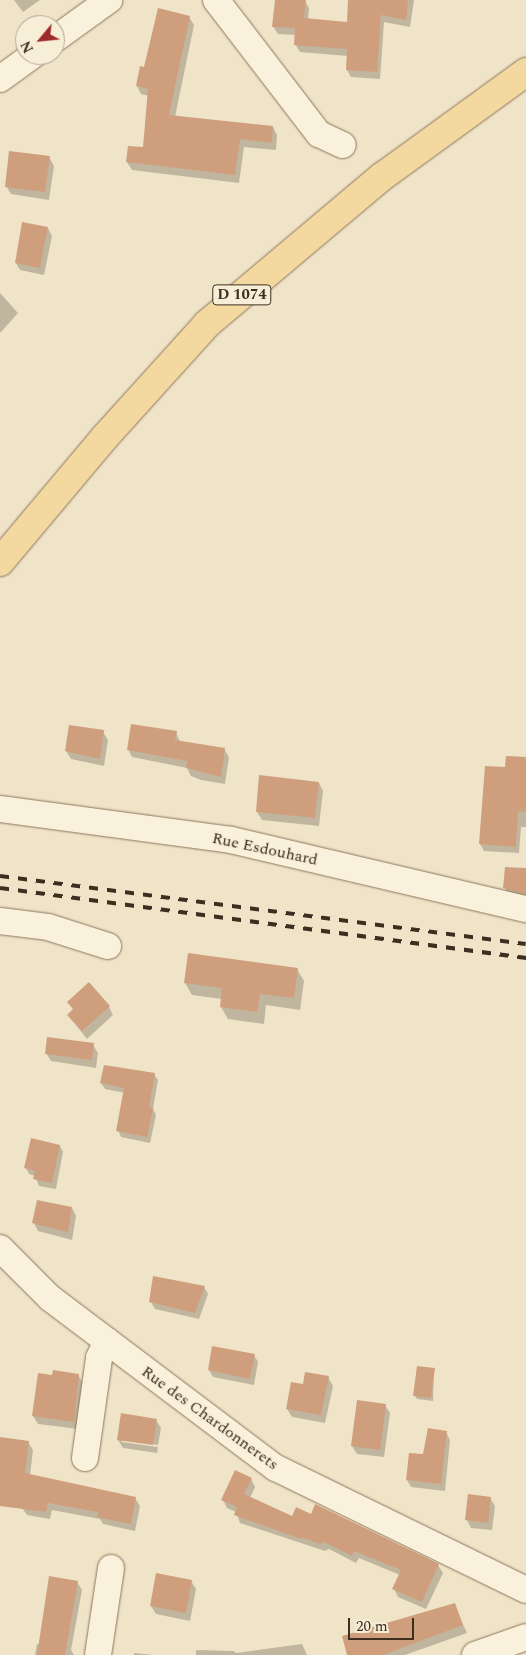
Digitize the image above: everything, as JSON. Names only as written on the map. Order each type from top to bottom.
[{"type":"main road","name":"D 1074","points":[[0,562],[104,437],[207,324],[383,176],[526,72]]},
{"type":"street","points":[[65,32],[109,0]]},
{"type":"street","points":[[216,0],[319,134],[343,145]]},
{"type":"street","points":[[0,79],[19,65]]},
{"type":"street","name":"Rue Esdouhard","points":[[0,809],[231,840],[526,909]]},
{"type":"street","points":[[0,921],[48,927],[108,946]]},
{"type":"street","name":"Rue des Chardonnerets","points":[[0,1248],[50,1298],[276,1468],[525,1594]]},
{"type":"street","points":[[85,1458],[99,1358],[107,1341]]},
{"type":"street","points":[[98,1655],[111,1568]]},
{"type":"street","points":[[475,1655],[526,1637]]},
{"type":"building","points":[[275,0],[306,0],[304,18],[347,22],[348,0],[408,0],[406,20],[381,15],[377,72],[346,70],[347,49],[294,45],[295,28],[272,27]]},
{"type":"building","points":[[158,8],[190,16],[169,115],[273,126],[272,143],[240,139],[235,175],[126,162],[128,146],[143,147],[148,89],[136,86],[140,66],[144,67]]},
{"type":"building","points":[[9,151],[50,156],[45,192],[5,187]]},
{"type":"building","points":[[22,222],[48,227],[40,268],[15,263]]},
{"type":"building","points":[[131,724],[177,731],[175,740],[225,748],[221,777],[186,768],[187,761],[127,750]]},
{"type":"building","points":[[69,725],[104,730],[100,759],[65,751]]},
{"type":"building","points":[[506,756],[526,757],[526,812],[518,811],[516,847],[479,844],[485,766],[505,767]]},
{"type":"building","points":[[259,775],[319,782],[315,818],[256,812]]},
{"type":"building","points":[[505,867],[526,868],[526,894],[503,888]]},
{"type":"building","points":[[188,953],[298,968],[294,998],[260,994],[257,1012],[220,1007],[222,988],[184,983]]},
{"type":"building","points":[[89,982],[110,1006],[82,1031],[67,1015],[73,1009],[67,1002]]},
{"type":"building","points":[[47,1037],[94,1043],[92,1060],[45,1054]]},
{"type":"building","points":[[104,1065],[155,1073],[149,1107],[153,1108],[147,1137],[116,1131],[124,1088],[100,1083]]},
{"type":"building","points":[[31,1138],[60,1145],[52,1183],[33,1179],[35,1171],[24,1168]]},
{"type":"building","points":[[37,1200],[72,1207],[68,1232],[32,1223]]},
{"type":"building","points":[[153,1276],[205,1286],[195,1313],[149,1302]]},
{"type":"building","points":[[212,1346],[255,1354],[250,1379],[208,1370]]},
{"type":"building","points":[[417,1366],[435,1368],[431,1398],[413,1396]]},
{"type":"building","points":[[53,1370],[79,1374],[74,1422],[32,1416],[38,1373],[52,1375]]},
{"type":"building","points":[[305,1372],[329,1376],[321,1415],[286,1409],[291,1382],[303,1384]]},
{"type":"building","points":[[357,1400],[386,1404],[380,1450],[351,1446]]},
{"type":"building","points":[[121,1413],[157,1419],[153,1445],[117,1440]]},
{"type":"building","points":[[428,1428],[447,1431],[441,1484],[406,1480],[409,1453],[423,1454]]},
{"type":"building","points":[[0,1437],[29,1441],[25,1473],[136,1497],[131,1524],[97,1517],[98,1512],[48,1503],[46,1512],[0,1506]]},
{"type":"building","points":[[235,1470],[252,1478],[244,1494],[292,1516],[296,1507],[311,1514],[315,1504],[439,1564],[422,1602],[392,1589],[401,1570],[354,1551],[352,1556],[324,1542],[320,1544],[301,1537],[301,1539],[234,1515],[237,1507],[221,1500]]},
{"type":"building","points":[[468,1494],[491,1497],[488,1523],[465,1520]]},
{"type":"building","points":[[156,1573],[192,1580],[186,1613],[150,1606]]},
{"type":"building","points":[[49,1576],[78,1581],[65,1655],[37,1655]]},
{"type":"building","points":[[455,1603],[463,1625],[383,1655],[347,1655],[342,1636]]},
{"type":"railway","points":[[0,876],[526,944]]},
{"type":"railway","points":[[0,888],[526,958]]}]
